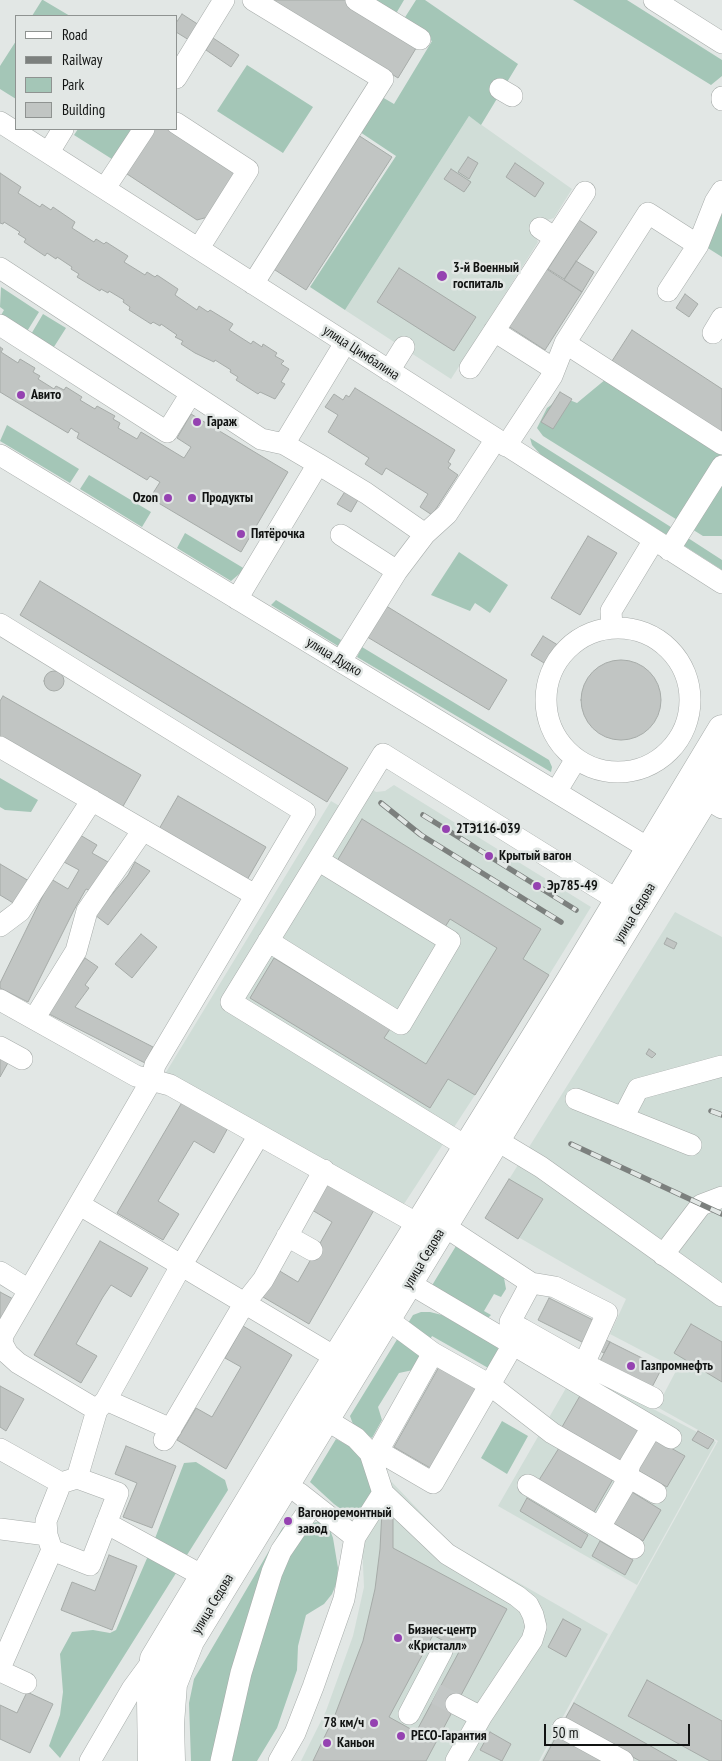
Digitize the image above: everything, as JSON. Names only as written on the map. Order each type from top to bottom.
[{"type":"main road","name":"улица Седова","points":[[172,1761],[170,1724],[173,1684],[183,1654],[316,1413],[658,854],[722,729]]},
{"type":"main road","name":"улица Седова","points":[[482,1143],[619,901],[658,854],[713,803],[722,770]]},
{"type":"main road","name":"улица Седова","points":[[346,1364],[387,1319],[410,1283],[431,1225]]},
{"type":"main road","name":"улица Седова","points":[[152,1761],[151,1700],[154,1659],[203,1576],[316,1413]]},
{"type":"street","points":[[178,75],[224,0]]},
{"type":"street","points":[[253,0],[383,79],[253,284]]},
{"type":"street","points":[[356,0],[420,39]]},
{"type":"street","points":[[654,0],[722,43]]},
{"type":"street","name":"улица Цимбалина","points":[[0,122],[722,584]]},
{"type":"street","points":[[178,123],[248,170],[199,248]]},
{"type":"street","points":[[49,152],[62,130]]},
{"type":"street","points":[[105,188],[143,130]]},
{"type":"street","points":[[668,291],[698,245],[715,202],[722,191]]},
{"type":"street","points":[[470,368],[494,331],[548,233],[585,192]]},
{"type":"street","points":[[341,661],[397,571],[425,534],[447,514],[554,369],[565,344],[648,213],[698,245]]},
{"type":"street","points":[[0,268],[190,395],[261,439],[284,444],[318,464],[425,534]]},
{"type":"street","points":[[0,325],[167,432],[190,395]]},
{"type":"street","points":[[494,331],[554,369]]},
{"type":"street","points":[[284,444],[345,343]]},
{"type":"street","points":[[565,344],[722,444]]},
{"type":"street","points":[[389,371],[404,348]]},
{"type":"street","name":"улица Дудко","points":[[0,455],[658,854]]},
{"type":"street","points":[[237,599],[318,464]]},
{"type":"street","points":[[612,627],[611,611],[722,466]]},
{"type":"street","points":[[341,535],[397,571]]},
{"type":"street","points":[[0,624],[305,812],[155,1065],[151,1081],[3,1335],[2,1344],[8,1354],[18,1364],[101,1405],[168,1434],[244,1304],[263,1280],[324,1170]]},
{"type":"street","points":[[612,627],[644,632],[672,651],[686,677],[689,691],[689,710],[684,729],[671,748],[646,766],[626,772],[603,771],[576,759],[565,749],[551,728],[545,705],[546,687],[575,641],[593,632],[612,627]]},
{"type":"street","points":[[0,747],[255,895]]},
{"type":"street","points":[[619,901],[383,754],[231,1002],[482,1143],[541,1167],[722,1296]]},
{"type":"street","points":[[556,792],[576,759]]},
{"type":"street","points":[[0,926],[20,911],[92,800]]},
{"type":"street","points":[[34,1019],[76,951],[87,911],[143,830]]},
{"type":"street","points":[[268,941],[401,1024],[450,941],[318,860]]},
{"type":"street","points":[[0,1000],[136,1076],[170,1085],[324,1170],[431,1225],[531,1283],[555,1287],[607,1313],[574,1366]]},
{"type":"street","points":[[0,1047],[22,1059]]},
{"type":"street","points":[[622,1118],[638,1089],[722,1066]]},
{"type":"street","points":[[576,1099],[691,1145]]},
{"type":"street","points":[[26,1683],[0,1669],[49,1542],[46,1521],[69,1481],[101,1405],[259,1135]]},
{"type":"street","points":[[663,1255],[702,1205],[722,1197]]},
{"type":"street","points":[[80,1205],[346,1364]]},
{"type":"street","points":[[287,1236],[312,1250]]},
{"type":"street","points":[[0,1272],[29,1290]]},
{"type":"street","points":[[410,1283],[574,1366],[653,1398]]},
{"type":"street","points":[[517,1337],[510,1322],[531,1283]]},
{"type":"street","points":[[387,1319],[433,1353],[490,1384],[552,1433],[656,1493]]},
{"type":"street","points":[[316,1413],[356,1438],[374,1452],[433,1483],[517,1337]]},
{"type":"street","points":[[433,1353],[374,1452],[378,1480],[384,1493],[448,1554],[517,1596],[528,1605],[536,1627],[532,1640],[480,1717],[456,1761]]},
{"type":"street","points":[[574,1366],[652,1426],[671,1438]]},
{"type":"street","points":[[600,1527],[624,1486],[630,1464],[652,1426]]},
{"type":"street","points":[[0,1449],[69,1481],[118,1494],[90,1565],[49,1542],[0,1528]]},
{"type":"street","points":[[528,1484],[634,1548]]},
{"type":"street","points":[[279,1761],[295,1733],[314,1686],[341,1607],[350,1574],[355,1537],[384,1493]]},
{"type":"street","points":[[221,1761],[241,1673],[272,1572],[280,1551],[306,1499],[355,1537]]},
{"type":"street","points":[[106,1523],[203,1576]]},
{"type":"street","points":[[409,1714],[430,1690],[442,1651]]},
{"type":"street","name":"улица Седова","points":[[90,1761],[132,1689],[154,1659]]},
{"type":"street","points":[[456,1704],[480,1717]]},
{"type":"street","points":[[563,1728],[624,1761]]},
{"type":"shaded area","name":"3-й Военный госпиталь","points":[[469,116],[572,189],[554,218],[544,221],[535,235],[538,242],[451,379],[345,310]]},
{"type":"shaded area","points":[[394,785],[591,907],[475,1095],[404,1204],[165,1074],[331,801],[348,811],[373,790],[376,792],[385,791]]},
{"type":"shaded area","points":[[675,912],[722,937],[722,1761],[541,1761],[718,1441],[657,1407],[677,1369],[610,1334],[626,1299],[485,1218]]},
{"type":"shaded area","points":[[577,1369],[716,1442],[637,1585],[498,1506]]},
{"type":"shaded area","points":[[387,1477],[451,1544],[608,1634],[539,1761],[301,1761],[326,1711],[353,1636],[364,1587],[361,1518]]},
{"type":"green space","points":[[43,0],[68,15],[33,15]]},
{"type":"green space","points":[[367,0],[404,0],[394,17]]},
{"type":"green space","points":[[416,0],[425,0],[518,64],[481,125],[469,116],[345,310],[310,287],[396,156],[360,132],[382,97],[394,104],[432,41],[402,22]]},
{"type":"green space","points":[[573,0],[627,0],[722,60],[722,76],[711,85]]},
{"type":"green space","points":[[15,43],[15,98],[0,89],[0,66]]},
{"type":"green space","points":[[247,65],[313,107],[283,153],[217,111]]},
{"type":"green space","points":[[77,130],[135,130],[115,161],[74,135]]},
{"type":"green space","points":[[722,214],[722,257],[703,245]]},
{"type":"green space","points":[[1,287],[39,312],[26,333],[0,317],[4,310],[0,307]]},
{"type":"green space","points":[[43,314],[66,328],[52,350],[30,336]]},
{"type":"green space","points":[[606,379],[722,453],[722,536],[703,536],[543,436],[537,428],[547,408],[562,397],[577,403]]},
{"type":"green space","points":[[7,425],[79,469],[70,483],[0,441]]},
{"type":"green space","points":[[530,438],[674,529],[670,537],[541,455],[532,445]]},
{"type":"green space","points":[[89,475],[151,512],[142,527],[80,489]]},
{"type":"green space","points":[[185,533],[245,569],[231,581],[177,548]]},
{"type":"green space","points":[[688,538],[722,560],[722,570],[683,545]]},
{"type":"green space","points":[[459,552],[508,585],[490,613],[475,603],[470,611],[431,595]]},
{"type":"green space","points":[[276,600],[341,640],[338,646],[271,605]]},
{"type":"green space","points":[[362,647],[549,760],[552,767],[551,772],[357,657]]},
{"type":"green space","points":[[0,778],[38,800],[31,812],[5,810],[0,807]]},
{"type":"green space","points":[[456,1246],[504,1278],[506,1289],[501,1297],[494,1294],[484,1311],[491,1315],[489,1317],[486,1318],[431,1287]]},
{"type":"green space","points":[[421,1312],[442,1315],[495,1345],[500,1351],[490,1369],[432,1336],[427,1345],[405,1328],[413,1315]]},
{"type":"green space","points":[[401,1333],[424,1350],[413,1370],[399,1373],[378,1407],[382,1420],[372,1438],[354,1427],[350,1416]]},
{"type":"green space","points":[[502,1421],[528,1436],[507,1474],[481,1458]]},
{"type":"green space","points":[[336,1439],[359,1451],[375,1490],[359,1517],[349,1515],[310,1482]]},
{"type":"green space","points":[[196,1462],[225,1480],[228,1490],[187,1555],[154,1541],[184,1463]]},
{"type":"green space","points":[[319,1522],[330,1530],[333,1538],[338,1568],[337,1582],[332,1594],[324,1604],[306,1615],[298,1646],[297,1670],[277,1728],[257,1761],[232,1761],[248,1678],[281,1566],[312,1523]]},
{"type":"green space","points":[[283,1527],[287,1529],[211,1761],[191,1761],[189,1703],[194,1679]]},
{"type":"green space","points":[[148,1556],[178,1570],[60,1758],[49,1746],[60,1715],[63,1692],[60,1654],[72,1632],[93,1630],[110,1633],[116,1630]]},
{"type":"building","points":[[273,0],[345,0],[418,45],[398,78]]},
{"type":"building","points":[[182,14],[199,25],[189,40],[178,33],[178,20]]},
{"type":"building","points":[[213,38],[239,55],[231,67],[206,50]]},
{"type":"building","points":[[150,130],[172,130],[236,172],[208,217],[197,220],[124,172]]},
{"type":"building","points":[[358,135],[392,157],[306,290],[272,268]]},
{"type":"building","points":[[468,157],[478,163],[469,179],[458,172]]},
{"type":"building","points":[[515,163],[544,183],[535,197],[506,177]]},
{"type":"building","points":[[451,169],[471,182],[464,192],[444,179]]},
{"type":"building","points":[[0,173],[21,187],[18,193],[40,207],[42,204],[51,210],[53,207],[75,222],[72,228],[94,242],[96,239],[104,244],[106,242],[128,256],[124,262],[145,275],[147,272],[155,277],[157,275],[178,289],[175,295],[197,310],[199,306],[208,312],[210,310],[233,324],[229,330],[251,344],[253,341],[262,347],[263,344],[277,353],[275,356],[284,361],[281,364],[289,369],[281,382],[285,384],[275,399],[260,392],[258,394],[236,380],[238,377],[230,372],[231,370],[215,360],[214,362],[195,353],[181,344],[183,341],[175,337],[177,335],[161,324],[160,326],[153,322],[151,324],[129,310],[130,307],[123,302],[124,300],[109,291],[108,293],[101,289],[100,291],[77,277],[79,274],[71,269],[72,267],[57,257],[56,259],[47,253],[45,256],[24,242],[26,239],[18,234],[20,232],[4,222],[3,224],[0,223]]},
{"type":"building","points":[[579,220],[597,232],[564,279],[548,269]]},
{"type":"building","points":[[576,261],[594,272],[582,292],[564,280]]},
{"type":"building","points":[[399,268],[476,317],[454,351],[377,302]]},
{"type":"building","points":[[545,268],[582,292],[545,350],[508,326]]},
{"type":"building","points":[[685,294],[698,304],[689,317],[676,308]]},
{"type":"building","points":[[632,330],[722,389],[722,433],[612,361]]},
{"type":"building","points":[[0,347],[3,349],[1,352],[18,363],[20,359],[35,368],[33,372],[40,376],[38,379],[54,389],[56,386],[64,390],[66,387],[82,397],[80,400],[95,409],[97,406],[115,416],[113,419],[120,423],[118,428],[137,439],[141,432],[184,458],[191,447],[177,438],[191,414],[288,472],[241,552],[150,498],[160,482],[150,476],[147,480],[77,438],[79,433],[71,428],[68,433],[0,392]]},
{"type":"building","points":[[355,388],[455,450],[448,462],[451,464],[448,468],[458,475],[432,515],[420,507],[428,494],[386,468],[382,475],[365,464],[369,458],[328,432],[338,415],[325,407],[334,394],[343,400],[346,395],[349,397]]},
{"type":"building","points":[[560,392],[572,399],[553,429],[541,422]]},
{"type":"building","points":[[346,490],[359,498],[351,512],[337,504]]},
{"type":"building","points":[[588,536],[617,553],[580,615],[551,598]]},
{"type":"building","points":[[40,581],[348,768],[327,802],[20,615]]},
{"type":"building","points":[[383,604],[507,680],[489,710],[364,635]]},
{"type":"building","points":[[543,636],[561,647],[549,666],[531,655]]},
{"type":"building","points":[[621,660],[636,663],[649,672],[658,685],[661,700],[658,715],[649,728],[636,737],[621,740],[606,737],[593,728],[584,715],[581,700],[584,685],[593,672],[606,663]]},
{"type":"building","points":[[54,671],[61,674],[64,681],[61,688],[54,691],[47,688],[44,681],[47,674]]},
{"type":"building","points":[[3,696],[141,775],[122,808],[0,739],[0,701]]},
{"type":"building","points":[[178,796],[266,847],[247,880],[159,829]]},
{"type":"building","points":[[362,819],[541,929],[523,959],[549,975],[475,1095],[448,1079],[430,1108],[250,998],[274,958],[390,1029],[384,1038],[426,1064],[497,948],[450,919],[445,927],[337,861]]},
{"type":"building","points":[[80,835],[97,845],[92,853],[108,862],[91,891],[86,889],[74,910],[28,1002],[0,988],[0,983],[51,879],[68,889],[79,870],[64,862]]},
{"type":"building","points":[[135,862],[150,871],[108,925],[95,915],[128,875]]},
{"type":"building","points":[[0,864],[29,881],[15,904],[0,895]]},
{"type":"building","points":[[141,934],[157,947],[132,978],[115,964]]},
{"type":"building","points":[[667,938],[677,943],[674,949],[664,944]]},
{"type":"building","points":[[85,958],[98,967],[85,985],[89,988],[75,1007],[153,1047],[145,1063],[49,1014]]},
{"type":"building","points":[[649,1049],[656,1054],[652,1058],[646,1054]]},
{"type":"building","points":[[0,1056],[9,1061],[0,1077]]},
{"type":"building","points":[[184,1099],[229,1126],[214,1153],[194,1141],[158,1201],[179,1214],[163,1240],[117,1213]]},
{"type":"building","points":[[509,1179],[543,1199],[518,1239],[485,1218]]},
{"type":"building","points":[[328,1183],[374,1210],[309,1324],[263,1297],[278,1270],[298,1282],[332,1222],[312,1210]]},
{"type":"building","points":[[100,1241],[148,1268],[131,1297],[111,1285],[103,1297],[76,1344],[97,1356],[81,1383],[34,1355]]},
{"type":"building","points":[[0,1292],[15,1300],[0,1325]]},
{"type":"building","points":[[549,1298],[595,1321],[590,1332],[610,1342],[604,1353],[538,1320]]},
{"type":"building","points":[[691,1324],[722,1342],[722,1382],[674,1353]]},
{"type":"building","points":[[243,1326],[292,1355],[226,1469],[177,1440],[196,1408],[212,1417],[241,1367],[225,1358]]},
{"type":"building","name":"Газпромнефть","points":[[610,1342],[662,1368],[651,1389],[599,1363]]},
{"type":"building","points":[[440,1365],[478,1386],[432,1469],[394,1447]]},
{"type":"building","points":[[0,1386],[24,1399],[6,1431],[0,1427]]},
{"type":"building","points":[[581,1394],[641,1429],[622,1462],[562,1427]]},
{"type":"building","points":[[698,1431],[714,1440],[708,1449],[692,1440]]},
{"type":"building","points":[[655,1439],[685,1456],[667,1487],[637,1470]]},
{"type":"building","points":[[126,1446],[176,1466],[152,1528],[123,1517],[137,1483],[115,1474]]},
{"type":"building","points":[[559,1448],[613,1479],[594,1512],[539,1480]]},
{"type":"building","points":[[632,1492],[661,1510],[643,1541],[613,1523]]},
{"type":"building","points":[[527,1498],[588,1535],[581,1548],[520,1511]]},
{"type":"building","name":"Бизнес-центр «Кристалл»","points":[[382,1510],[393,1516],[393,1548],[507,1609],[426,1761],[313,1761],[335,1715],[363,1641],[375,1589]],"holes":[[[433,1635],[460,1650],[416,1732],[389,1717]]]},
{"type":"building","points":[[600,1541],[633,1560],[625,1575],[592,1556]]},
{"type":"building","points":[[109,1555],[137,1566],[112,1630],[61,1610],[72,1582],[95,1591]]},
{"type":"building","points":[[563,1619],[581,1629],[566,1657],[548,1647]]},
{"type":"building","points":[[647,1680],[722,1721],[722,1761],[710,1761],[628,1716]]},
{"type":"building","points":[[27,1692],[53,1704],[30,1753],[0,1739],[0,1705],[17,1713]]},
{"type":"building","points":[[574,1703],[677,1761],[640,1761],[565,1719]]},
{"type":"building","points":[[490,1732],[511,1744],[502,1761],[480,1750]]},
{"type":"building","points":[[558,1733],[607,1761],[543,1761]]},
{"type":"tunnel","points":[[436,1694],[456,1704]]},
{"type":"railway","points":[[381,803],[421,835],[561,922]]},
{"type":"railway","points":[[423,815],[576,910]]},
{"type":"railway","points":[[711,1111],[722,1115]]},
{"type":"railway","points":[[571,1144],[722,1214]]},
{"type":"place","name":"3-й Военный госпиталь","points":[[442,276]]},
{"type":"place","name":"Авито","points":[[21,395]]},
{"type":"place","name":"Гараж","points":[[197,422]]},
{"type":"place","name":"Ozon","points":[[168,498]]},
{"type":"place","name":"Продукты","points":[[192,498]]},
{"type":"place","name":"Пятёрочка","points":[[241,534]]},
{"type":"place","name":"2ТЭ116-039","points":[[446,829]]},
{"type":"place","name":"Крытый вагон","points":[[489,856]]},
{"type":"place","name":"Эр785-49","points":[[537,886]]},
{"type":"place","name":"Газпромнефть","points":[[631,1366]]},
{"type":"place","name":"Вагоноремонтный завод","points":[[288,1521]]},
{"type":"place","name":"Бизнес-центр «Кристалл»","points":[[398,1638]]},
{"type":"place","name":"78 км/ч","points":[[374,1723]]},
{"type":"place","name":"РЕСО-Гарантия","points":[[401,1736]]},
{"type":"place","name":"Каньон","points":[[327,1743]]}]
